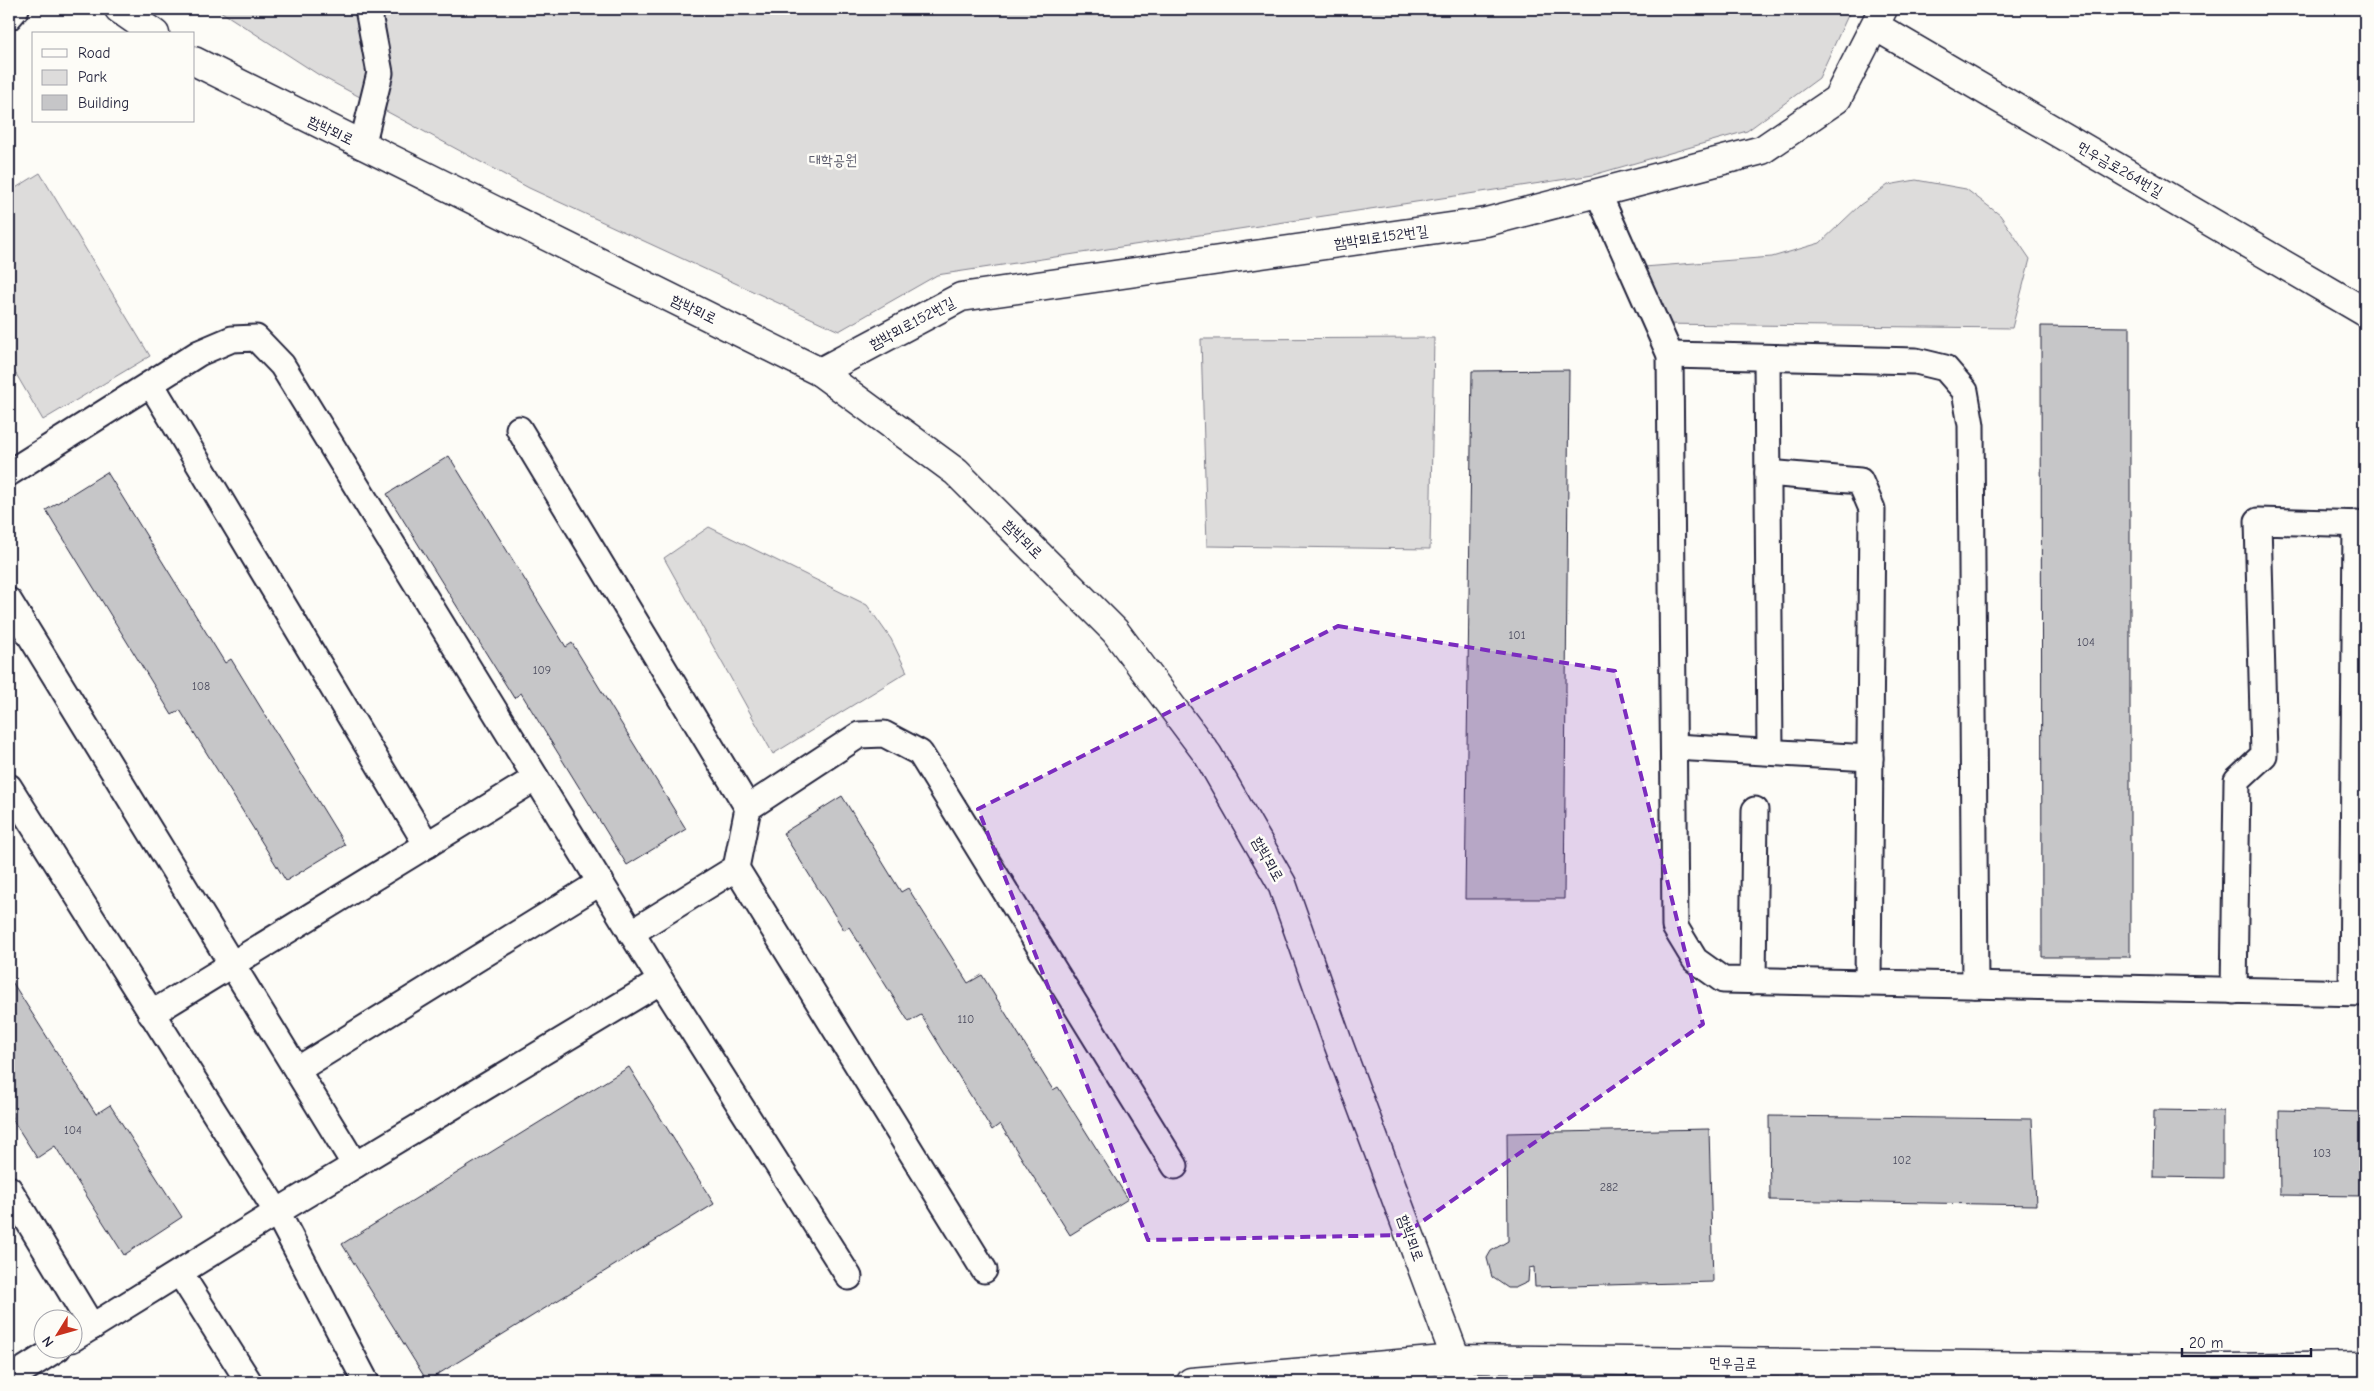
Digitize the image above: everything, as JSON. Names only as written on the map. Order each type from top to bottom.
[{"type":"main road","points":[[119,9],[152,32]]},
{"type":"main road","name":"함박뫼로152번길","points":[[820,372],[961,297],[1486,222],[1762,150],[1837,99],[1879,18]]},
{"type":"main road","name":"먼우금로264번길","points":[[1879,18],[2365,312]]},
{"type":"main road","name":"함박뫼로","points":[[195,62],[820,372],[956,472],[1115,631],[1208,755],[1282,884],[1459,1371]]},
{"type":"main road","name":"먼우금로","points":[[1191,1382],[1459,1371],[2365,1366]]},
{"type":"lane","points":[[9,17],[16,9]]},
{"type":"lane","points":[[362,146],[380,74],[368,9]]},
{"type":"lane","points":[[1598,193],[1670,355],[1675,927],[1695,960],[1723,980],[2234,991],[2358,992],[2361,523],[2258,521],[2264,755],[2237,780],[2234,991]]},
{"type":"lane","points":[[9,473],[199,353],[232,339],[256,338],[282,365],[661,981],[849,1277]]},
{"type":"lane","points":[[1670,355],[1916,361],[1945,368],[1965,391],[1971,425],[1975,985]]},
{"type":"lane","points":[[1767,358],[1770,752]]},
{"type":"lane","points":[[150,384],[427,845]]},
{"type":"lane","points":[[520,429],[748,808],[736,868],[984,1270]]},
{"type":"lane","points":[[1768,473],[1860,481],[1872,509],[1868,983]]},
{"type":"lane","points":[[9,601],[355,1165]]},
{"type":"lane","points":[[748,808],[859,735],[884,734],[920,753],[1175,1166]]},
{"type":"lane","points":[[1674,747],[1870,758]]},
{"type":"lane","points":[[151,1014],[536,778]]},
{"type":"lane","points":[[9,787],[276,1212],[366,1382]]},
{"type":"lane","points":[[1753,981],[1755,810]]},
{"type":"lane","points":[[632,933],[736,868]]},
{"type":"lane","points":[[297,1070],[601,882]]},
{"type":"lane","points":[[82,1333],[276,1212],[661,981]]},
{"type":"lane","points":[[9,1189],[69,1308]]},
{"type":"lane","points":[[180,1273],[250,1382]]},
{"type":"lane","points":[[9,1379],[42,1358]]},
{"type":"highlighted area","points":[[1338,626],[1615,671],[1703,1024],[1403,1235],[1148,1240],[978,809]]},
{"type":"green space","name":"대학공원","points":[[217,9],[1851,9],[1819,78],[1747,131],[1593,175],[937,275],[839,331],[529,188],[319,75]]},
{"type":"green space","points":[[40,173],[150,356],[43,420],[9,362],[9,192]]},
{"type":"green space","points":[[1916,180],[1966,189],[2000,215],[2030,259],[2012,328],[1656,324],[1631,268],[1772,257],[1820,243],[1860,205],[1888,185]]},
{"type":"green space","points":[[1434,338],[1430,549],[1207,546],[1201,339]]},
{"type":"green space","points":[[709,527],[867,605],[891,639],[907,672],[773,754],[664,558]]},
{"type":"building","points":[[2041,326],[2130,327],[2130,957],[2042,957]]},
{"type":"building","points":[[1569,370],[1564,899],[1465,899],[1472,371]]},
{"type":"building","points":[[449,456],[566,647],[572,643],[686,829],[627,865],[521,693],[514,698],[387,494]]},
{"type":"building","points":[[107,472],[225,663],[231,659],[345,845],[286,881],[180,710],[172,715],[46,510]]},
{"type":"building","points":[[842,796],[901,892],[908,888],[968,983],[982,975],[1053,1090],[1058,1087],[1128,1199],[1070,1235],[1000,1124],[992,1130],[921,1015],[909,1022],[849,927],[844,930],[783,833]]},
{"type":"building","points":[[9,977],[96,1114],[110,1105],[182,1217],[124,1255],[55,1146],[37,1158],[9,1114]]},
{"type":"building","points":[[629,1067],[714,1204],[427,1381],[342,1244]]},
{"type":"building","points":[[2154,1110],[2223,1111],[2223,1178],[2153,1177]]},
{"type":"building","points":[[2279,1110],[2365,1112],[2365,1196],[2280,1195]]},
{"type":"building","points":[[1769,1116],[2032,1119],[2036,1205],[1770,1200]]},
{"type":"building","points":[[1709,1129],[1713,1282],[1535,1287],[1534,1267],[1529,1268],[1528,1282],[1515,1288],[1508,1288],[1492,1277],[1487,1258],[1491,1251],[1508,1241],[1507,1133]]}]
